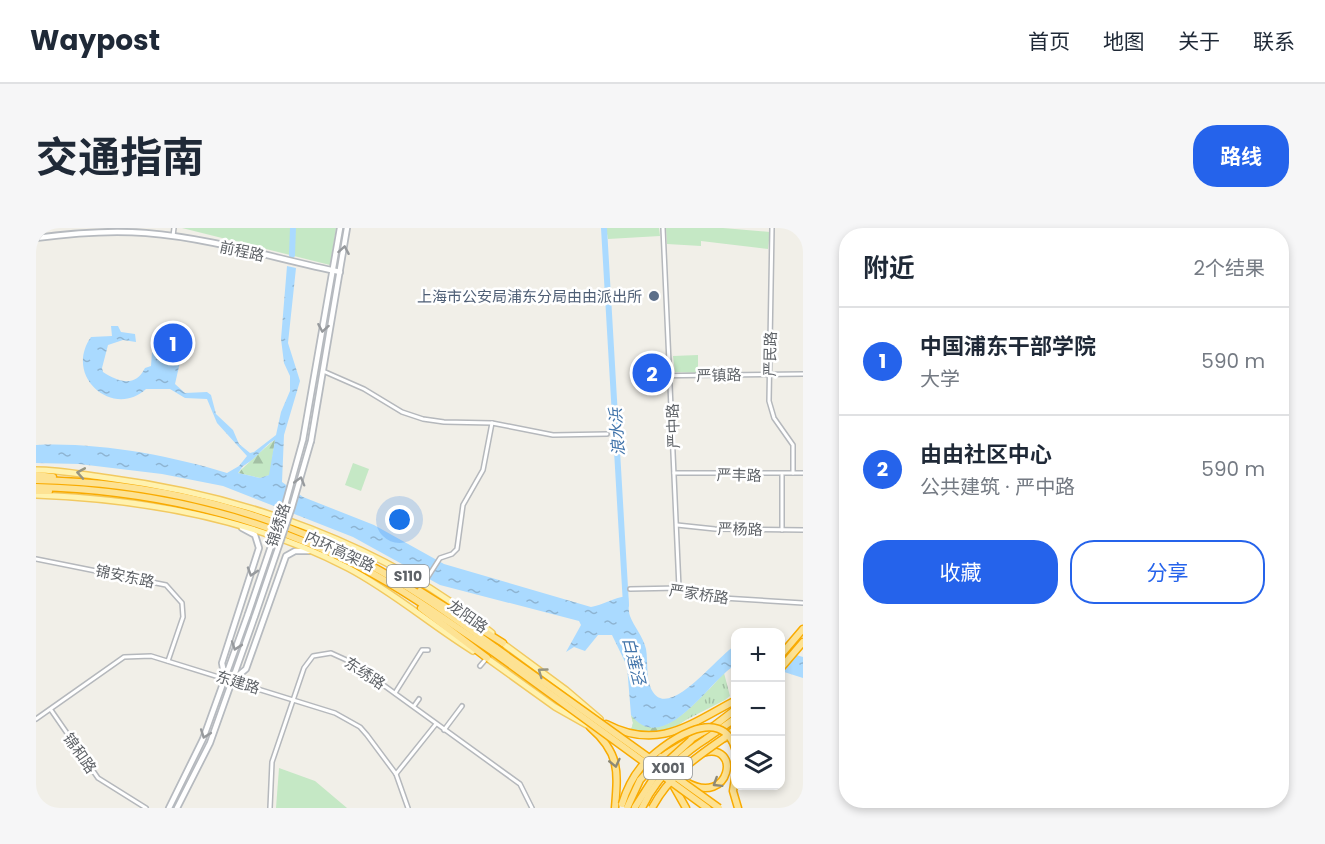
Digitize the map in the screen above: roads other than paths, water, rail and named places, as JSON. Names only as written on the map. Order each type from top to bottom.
[{"type":"highway","points":[[36,475],[92,483]]},
{"type":"highway","name":"内环高架路","points":[[36,480],[92,483],[170,493],[239,511],[316,539],[378,573],[494,650],[721,808]]},
{"type":"highway","name":"内环高架路","points":[[36,491],[148,497],[211,511],[264,527],[378,573]]},
{"type":"highway","points":[[378,573],[425,594],[503,643]]},
{"type":"highway","points":[[378,573],[487,658]]},
{"type":"highway","points":[[785,651],[803,629]]},
{"type":"highway","points":[[785,663],[803,642]]},
{"type":"highway","name":"内环高架路","points":[[494,650],[706,808]]},
{"type":"highway","points":[[606,724],[631,735],[657,737],[681,729],[731,702]]},
{"type":"highway","name":"X001","points":[[637,808],[671,765],[731,712]]},
{"type":"highway","name":"X001","points":[[637,808],[660,768],[691,740],[704,736],[731,720]]},
{"type":"highway","points":[[590,727],[604,740],[615,758],[621,807]]},
{"type":"highway","points":[[621,807],[629,786],[642,766],[664,747],[690,731],[707,727],[720,729],[731,742]]},
{"type":"highway","points":[[654,806],[668,783],[693,759],[731,732]]},
{"type":"highway","points":[[621,807],[649,769],[669,752],[691,740]]},
{"type":"highway","points":[[683,780],[703,788],[720,783],[728,768],[721,754],[709,751],[693,759]]},
{"type":"highway","points":[[673,784],[686,808]]},
{"type":"highway","points":[[736,790],[737,807]]},
{"type":"main road","name":"锦绣路","points":[[169,808],[200,747],[285,505],[303,440],[340,228]]},
{"type":"main road","name":"锦绣路","points":[[177,808],[210,742],[292,507],[310,441],[348,228]]},
{"type":"main road","name":"前程路","points":[[36,238],[109,231],[173,236],[340,272]]},
{"type":"main road","name":"龙阳路","points":[[36,470],[76,472],[171,487],[277,517],[390,564],[458,608],[558,684],[606,724],[721,808]]},
{"type":"main road","name":"龙阳路","points":[[36,491],[162,506],[218,519],[311,551],[351,570],[487,658],[555,707],[590,727],[706,808]]},
{"type":"main road","points":[[218,519],[251,533],[259,545],[222,663],[225,679]]},
{"type":"main road","points":[[232,681],[246,669],[286,556],[295,551],[311,551]]},
{"type":"street","points":[[173,236],[174,228]]},
{"type":"street","name":"严中路","points":[[663,228],[679,588]]},
{"type":"street","name":"严民路","points":[[772,228],[770,406],[774,418],[793,445],[793,473]]},
{"type":"street","points":[[323,371],[364,389],[402,412],[423,418],[444,422],[492,423],[553,435],[607,434]]},
{"type":"street","name":"严镇路","points":[[642,376],[803,374]]},
{"type":"street","points":[[426,580],[440,558],[452,554],[457,549],[463,505],[483,471],[492,423]]},
{"type":"street","name":"严丰路","points":[[675,473],[803,474]]},
{"type":"street","points":[[782,475],[782,530]]},
{"type":"street","name":"严杨路","points":[[677,525],[803,530]]},
{"type":"street","name":"锦安东路","points":[[36,559],[166,585],[182,603],[183,617],[168,661]]},
{"type":"street","name":"严家桥路","points":[[630,589],[679,588],[706,597],[803,603]]},
{"type":"street","points":[[395,693],[422,650],[428,650]]},
{"type":"street","name":"东绣路","points":[[270,808],[272,762],[304,668],[313,656],[332,653],[352,663],[414,706],[520,784],[532,808]]},
{"type":"street","name":"东建路","points":[[36,719],[124,657],[151,656],[335,713],[360,727],[396,774],[408,808]]},
{"type":"street","points":[[480,666],[487,658]]},
{"type":"street","points":[[414,706],[419,699]]},
{"type":"street","points":[[444,730],[462,706]]},
{"type":"street","name":"锦和路","points":[[51,710],[98,778],[147,808]]},
{"type":"street","points":[[396,774],[436,724]]},
{"type":"water","name":"白莲泾","points":[[287,266],[296,268],[288,343],[300,381],[284,435],[282,482],[303,497],[374,525],[444,564],[591,607],[620,597],[628,597],[630,616],[646,649],[650,686],[657,697],[667,699],[679,694],[731,649],[731,668],[686,712],[672,722],[658,727],[644,726],[631,715],[627,666],[612,635],[598,635],[585,651],[574,647],[566,652],[581,625],[579,621],[440,585],[353,537],[223,486],[162,474],[79,464],[36,463],[36,445],[83,446],[132,451],[227,473],[239,466],[247,456],[217,423],[207,399],[185,398],[170,389],[146,389],[133,397],[120,399],[107,396],[96,389],[88,379],[83,366],[84,352],[91,337],[112,336],[111,326],[118,326],[121,332],[135,334],[136,342],[123,340],[108,345],[103,372],[121,380],[132,381],[145,368],[151,366],[152,352],[170,351],[172,358],[180,362],[175,384],[185,393],[207,392],[211,395],[216,414],[233,430],[239,444],[250,453],[276,435],[281,412],[290,391],[290,376],[284,363],[281,339]],"holes":[[[275,440],[269,475],[260,478],[238,473],[243,466]]]},
{"type":"water","points":[[785,652],[803,657],[803,678],[785,672]]},
{"type":"waterway","points":[[292,255],[293,228]]},
{"type":"waterway","name":"浪水浜","points":[[604,228],[626,605]]},
{"type":"place","name":"上海市公安局浦东分局由由派出所","points":[[654,296]]},
{"type":"place","name":"中国浦东干部学院","points":[[173,343]]},
{"type":"place","name":"由由社区中心","points":[[652,373]]}]
